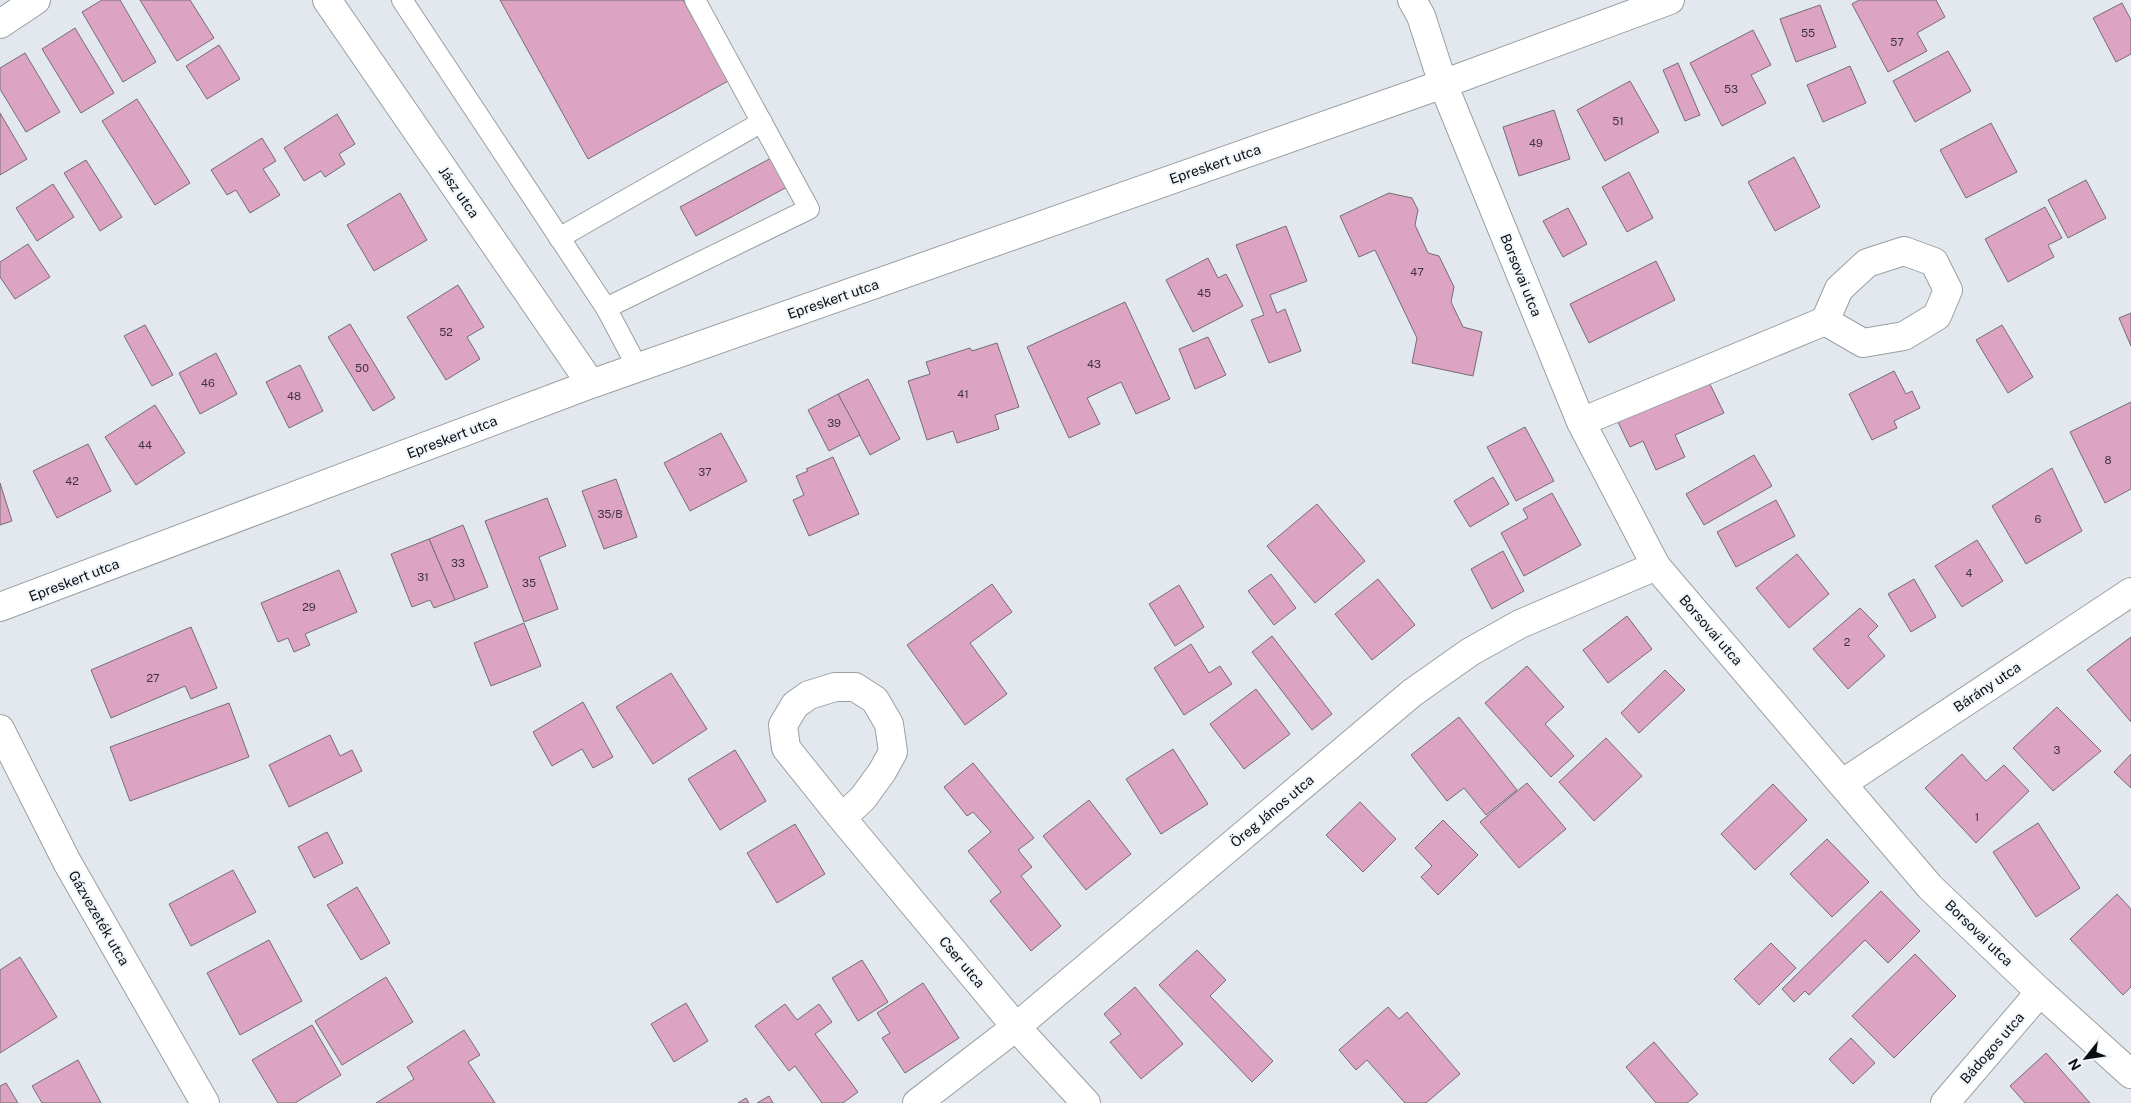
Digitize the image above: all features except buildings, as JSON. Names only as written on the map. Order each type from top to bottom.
[{"type":"street","points":[[0,24],[36,0]]},
{"type":"street","name":"Jász utca","points":[[327,0],[591,384]]},
{"type":"street","name":"Borsovai utca","points":[[1412,0],[1420,16],[1443,84],[1581,422],[1656,566],[1930,887],[2040,992],[2131,1074]]},
{"type":"street","name":"Epreskert utca","points":[[0,607],[591,384],[1443,84],[1670,0]]},
{"type":"street","points":[[1581,422],[1825,321]]},
{"type":"street","name":"Öreg János utca","points":[[917,1103],[1016,1027],[1412,693],[1470,652],[1520,624],[1656,566]]},
{"type":"street","name":"Bárány utca","points":[[1842,783],[2131,592]]},
{"type":"street","name":"Cser utca","points":[[842,818],[864,798],[893,752],[889,724],[875,700],[855,687],[835,687],[809,695],[795,705],[783,725],[786,748],[842,818],[1016,1027],[1086,1103]]},
{"type":"street","name":"Gázvezeték utca","points":[[0,729],[67,862],[205,1103]]},
{"type":"street","name":"Bádogos utca","points":[[1945,1103],[2040,992]]},
{"type":"lane","points":[[402,0],[606,308],[638,368]]},
{"type":"lane","points":[[606,308],[809,209],[695,0]]},
{"type":"lane","points":[[559,238],[762,122]]}]
